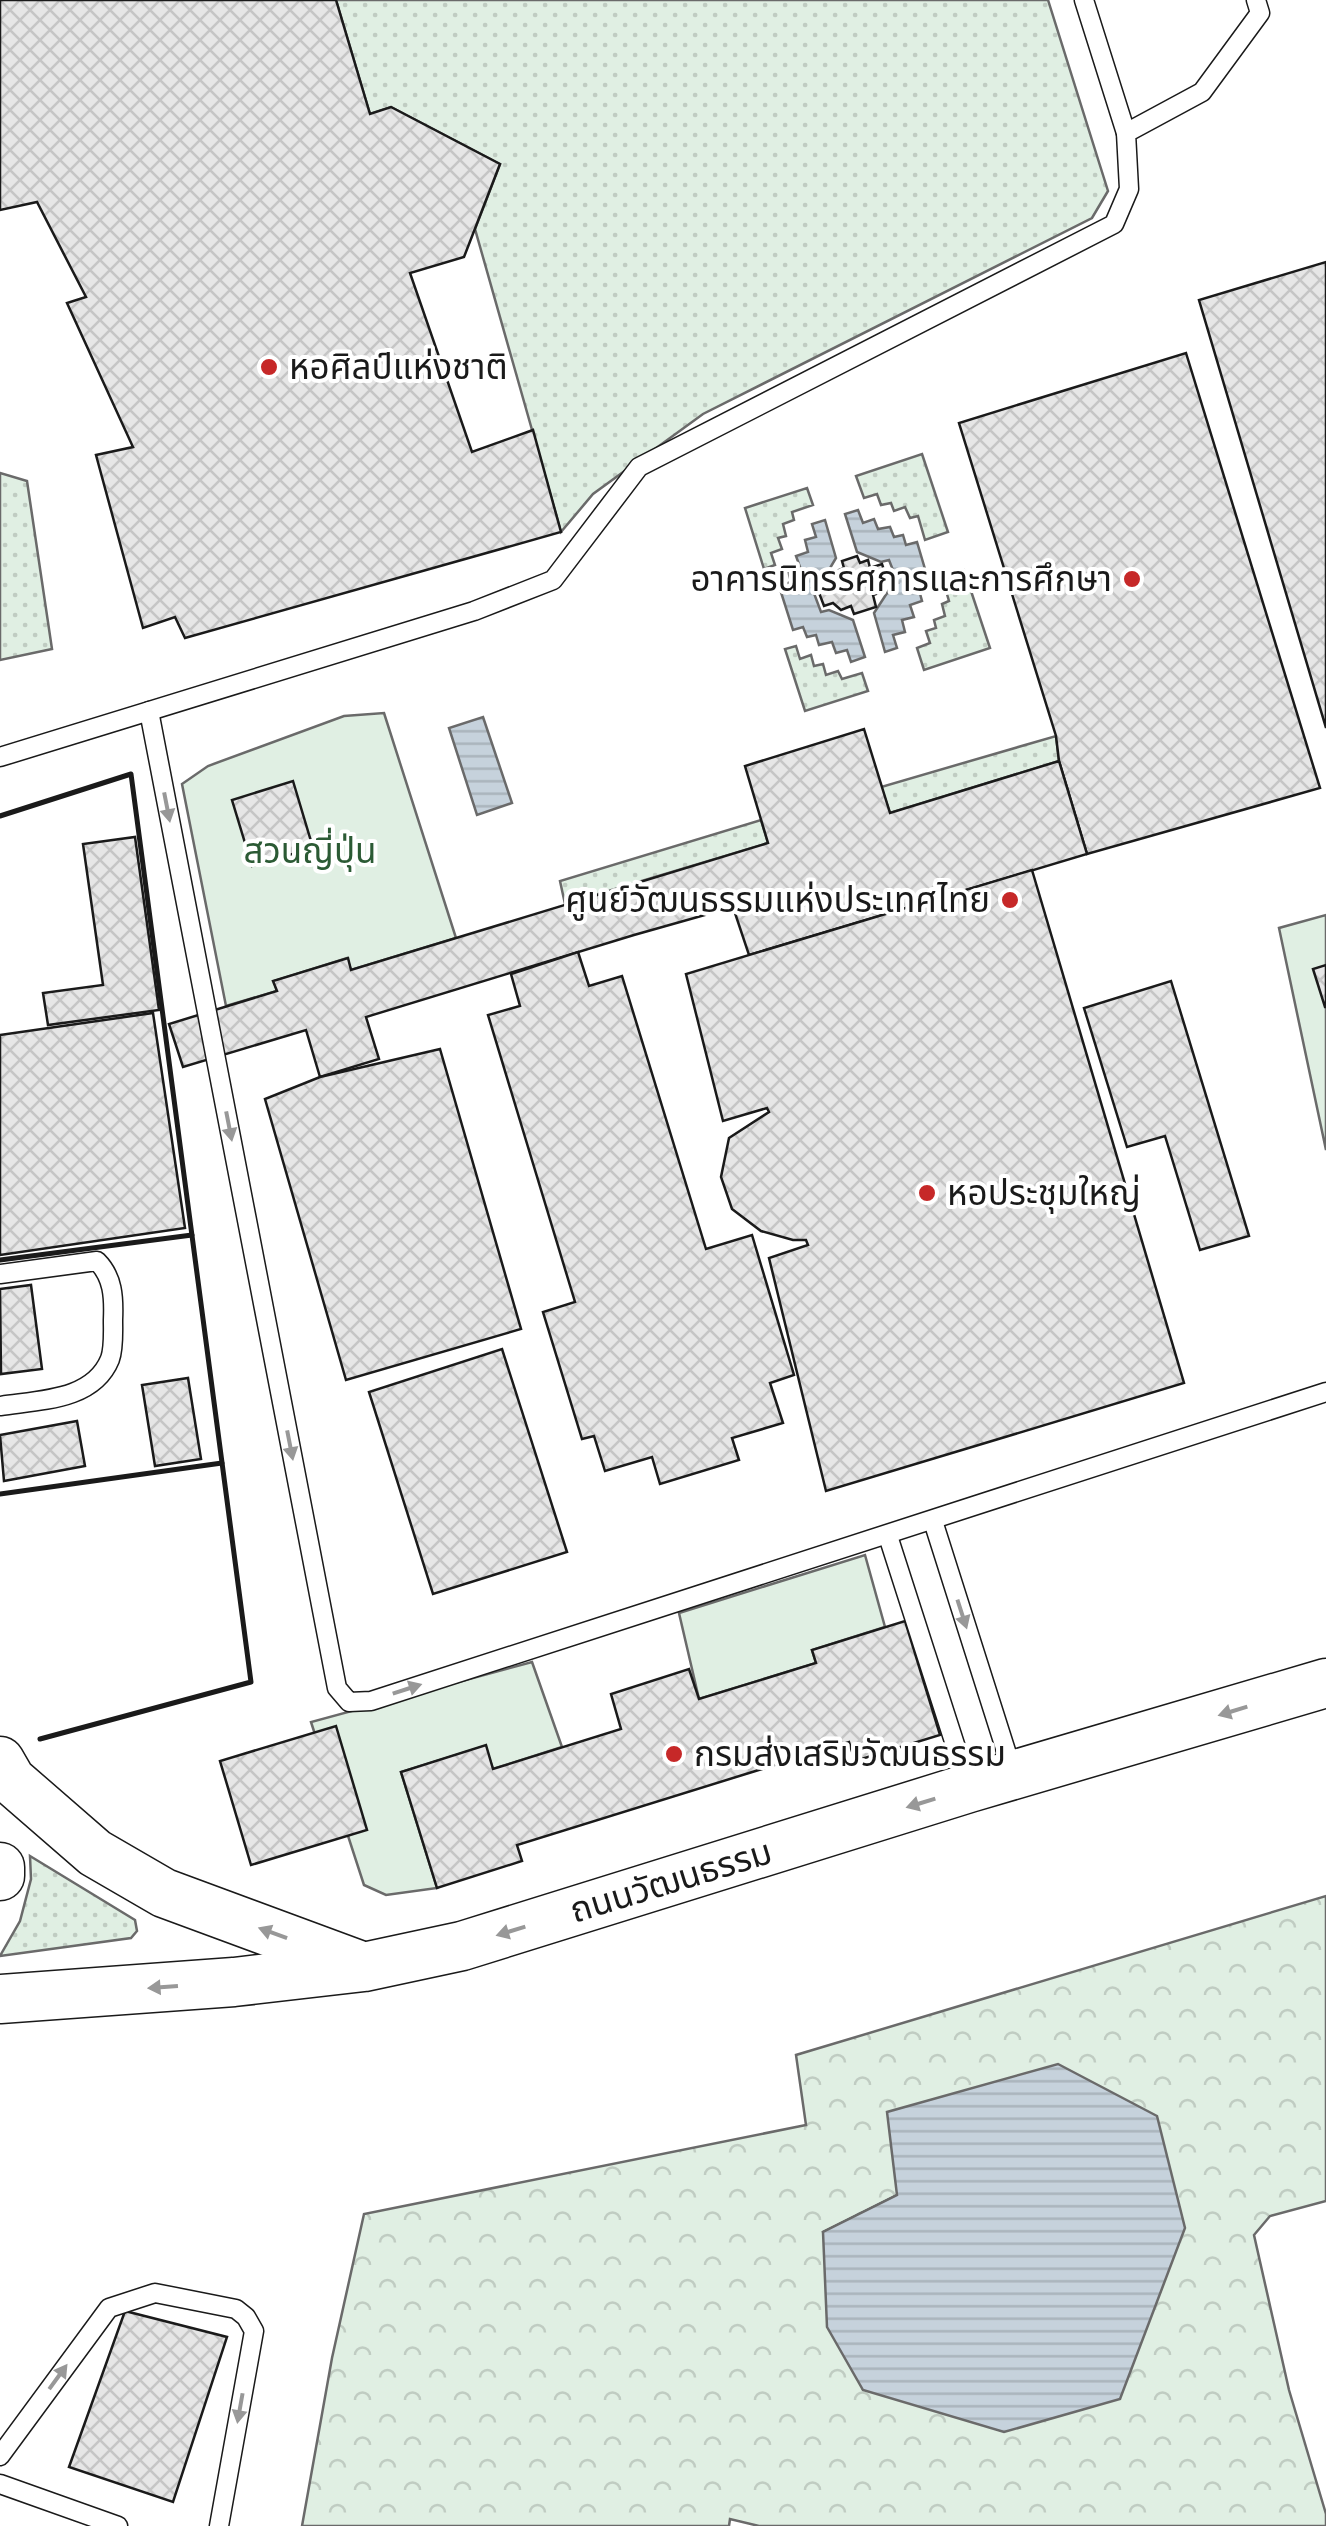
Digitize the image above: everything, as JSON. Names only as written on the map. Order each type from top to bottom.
[{"type":"street","name":"ถนนวัฒนธรรม","points":[[0,1999],[234,1982],[364,1966],[462,1946],[969,1788],[1326,1683]]},
{"type":"street","points":[[0,1761],[11,1780],[95,1852],[164,1893],[364,1966]]},
{"type":"street","points":[[0,1867],[0,1876]]},
{"type":"lane","points":[[0,757],[474,611],[554,580],[639,468],[1114,224],[1129,189],[1126,133],[1084,0]]},
{"type":"lane","points":[[1126,133],[1202,92],[1260,13],[1256,0]]},
{"type":"lane","points":[[149,712],[337,1688],[349,1702],[371,1701],[1326,1392]]},
{"type":"lane","points":[[0,1274],[98,1261],[109,1273],[114,1303],[111,1356],[96,1382],[80,1392],[0,1406]]},
{"type":"lane","points":[[932,1521],[1014,1776]]},
{"type":"lane","points":[[888,1536],[969,1788]]},
{"type":"lane","points":[[0,2456],[109,2308],[155,2293],[236,2309],[254,2331],[219,2526]]},
{"type":"lane","points":[[0,2484],[118,2526]]},
{"type":"green space","points":[[336,0],[1048,0],[1108,191],[1092,218],[703,414],[593,494],[561,532],[475,229],[500,164],[391,107],[370,114]]},
{"type":"green space","points":[[922,454],[948,532],[925,540],[918,516],[910,518],[905,507],[894,511],[891,503],[881,505],[877,494],[864,498],[856,476]]},
{"type":"green space","points":[[0,473],[27,481],[52,649],[0,660]]},
{"type":"green space","points":[[807,488],[813,505],[792,512],[794,520],[783,524],[786,536],[778,538],[782,549],[771,553],[775,565],[764,569],[745,508]]},
{"type":"green space","points":[[964,570],[990,648],[924,670],[917,648],[930,643],[926,631],[936,628],[934,620],[945,616],[942,604],[949,601],[942,577]]},
{"type":"green space","points":[[796,646],[800,659],[811,655],[814,666],[823,664],[826,675],[838,671],[842,679],[862,673],[868,691],[805,711],[785,649]]},
{"type":"green space","name":"สวนญี่ปุ่น","points":[[384,713],[456,938],[351,970],[347,958],[274,981],[277,991],[226,1006],[182,784],[208,766],[344,716]]},
{"type":"green space","points":[[1056,736],[1059,761],[890,813],[881,787]]},
{"type":"green space","points":[[761,820],[768,843],[565,904],[560,881]]},
{"type":"green space","points":[[1326,915],[1326,1150],[1279,928]]},
{"type":"green space","points":[[865,1555],[885,1627],[812,1650],[816,1663],[699,1699],[679,1613]]},
{"type":"green space","points":[[532,1662],[562,1747],[493,1769],[485,1746],[401,1772],[437,1888],[386,1895],[364,1885],[311,1722]]},
{"type":"green space","points":[[30,1856],[135,1920],[137,1931],[131,1938],[0,1956],[20,1921],[31,1879]]},
{"type":"green space","points":[[1326,1896],[1326,2201],[1270,2216],[1254,2235],[1289,2390],[1326,2514],[1326,2526],[759,2526],[730,2519],[729,2526],[302,2526],[332,2358],[364,2214],[806,2125],[796,2055]],"holes":[[[897,2195],[863,2390],[823,2232]]]},
{"type":"shaded area","points":[[858,510],[863,523],[874,519],[878,529],[890,527],[894,537],[903,535],[906,545],[917,542],[930,586],[919,590],[922,601],[910,605],[914,617],[902,620],[905,632],[893,635],[897,648],[885,652],[874,613],[898,583],[889,560],[881,562],[857,552],[845,514]]},
{"type":"shaded area","points":[[825,520],[836,558],[820,585],[812,588],[821,612],[829,610],[853,620],[865,657],[851,662],[847,650],[836,653],[832,642],[819,645],[816,635],[807,637],[803,627],[793,630],[779,586],[791,582],[788,571],[800,567],[796,556],[808,552],[805,540],[816,537],[812,524]]},
{"type":"shaded area","points":[[483,717],[512,803],[477,815],[449,728]]},
{"type":"shaded area","points":[[1058,2064],[1157,2116],[1185,2228],[1120,2399],[1004,2432],[863,2390],[827,2327],[823,2232],[897,2195],[887,2112]]},
{"type":"building","name":"หอศิลป์แห่งชาติ","points":[[0,0],[336,0],[370,114],[391,107],[500,164],[464,257],[410,273],[472,452],[533,430],[561,532],[185,638],[175,617],[143,628],[96,455],[133,447],[67,303],[86,297],[37,202],[0,210]]},
{"type":"building","points":[[1326,262],[1326,728],[1199,300]]},
{"type":"building","name":"อาคารนิทรรศการและการศึกษา","points":[[1186,353],[1320,788],[1087,854],[1059,761],[1056,736],[959,423]]},
{"type":"building","points":[[857,556],[860,563],[868,560],[870,568],[882,564],[888,582],[880,584],[882,592],[873,595],[876,607],[854,614],[851,606],[841,610],[833,603],[824,606],[818,590],[828,587],[825,580],[834,578],[832,573],[844,568],[842,561]]},
{"type":"building","points":[[864,729],[890,813],[1059,761],[1087,854],[749,955],[733,907],[634,935],[366,1017],[379,1059],[320,1077],[306,1030],[183,1067],[169,1024],[277,991],[273,981],[348,958],[351,970],[768,843],[745,766]]},
{"type":"building","points":[[293,781],[313,848],[252,866],[232,800]]},
{"type":"building","points":[[135,837],[159,1010],[48,1025],[43,993],[103,985],[83,844]]},
{"type":"building","name":"หอประชุมใหญ่","points":[[1032,870],[1184,1383],[826,1491],[769,1258],[808,1245],[806,1240],[761,1231],[732,1209],[721,1177],[729,1138],[769,1112],[767,1108],[723,1121],[686,974]]},
{"type":"building","points":[[578,952],[589,986],[622,976],[706,1249],[752,1235],[794,1375],[770,1383],[783,1423],[732,1438],[739,1460],[660,1484],[652,1457],[605,1471],[594,1436],[582,1439],[543,1312],[575,1302],[488,1015],[520,1006],[511,974]]},
{"type":"building","points":[[1326,965],[1326,1007],[1325,1007],[1313,969]]},
{"type":"building","points":[[1171,981],[1249,1236],[1200,1250],[1165,1136],[1127,1147],[1084,1008]]},
{"type":"building","points":[[153,1013],[185,1228],[0,1255],[0,1035]]},
{"type":"building","points":[[440,1049],[521,1329],[346,1380],[265,1099],[320,1077]]},
{"type":"building","points":[[31,1285],[42,1369],[1,1374],[0,1289]]},
{"type":"building","points":[[502,1349],[567,1552],[433,1594],[369,1392]]},
{"type":"building","points":[[188,1378],[201,1459],[155,1466],[142,1385]]},
{"type":"building","points":[[77,1421],[85,1466],[4,1481],[0,1435]]},
{"type":"building","name":"กรมส่งเสริมวัฒนธรรม","points":[[905,1621],[940,1735],[855,1761],[849,1742],[517,1845],[522,1861],[437,1888],[401,1772],[486,1745],[493,1769],[621,1729],[611,1694],[689,1669],[699,1699],[816,1663],[812,1650]]},
{"type":"building","points":[[336,1726],[367,1830],[251,1865],[220,1761]]},
{"type":"building","points":[[125,2311],[227,2337],[173,2502],[69,2467]]},
{"type":"wall","points":[[0,816],[131,774],[251,1682],[40,1739]]},
{"type":"wall","points":[[0,1260],[192,1235]]},
{"type":"wall","points":[[0,1494],[222,1463]]},
{"type":"place","name":"หอศิลป์แห่งชาติ","points":[[269,367]]},
{"type":"place","name":"อาคารนิทรรศการและการศึกษา","points":[[1132,579]]},
{"type":"place","name":"ศูนย์วัฒนธรรมแห่งประเทศไทย","points":[[1010,900]]},
{"type":"place","name":"หอประชุมใหญ่","points":[[927,1193]]},
{"type":"place","name":"กรมส่งเสริมวัฒนธรรม","points":[[674,1754]]}]
